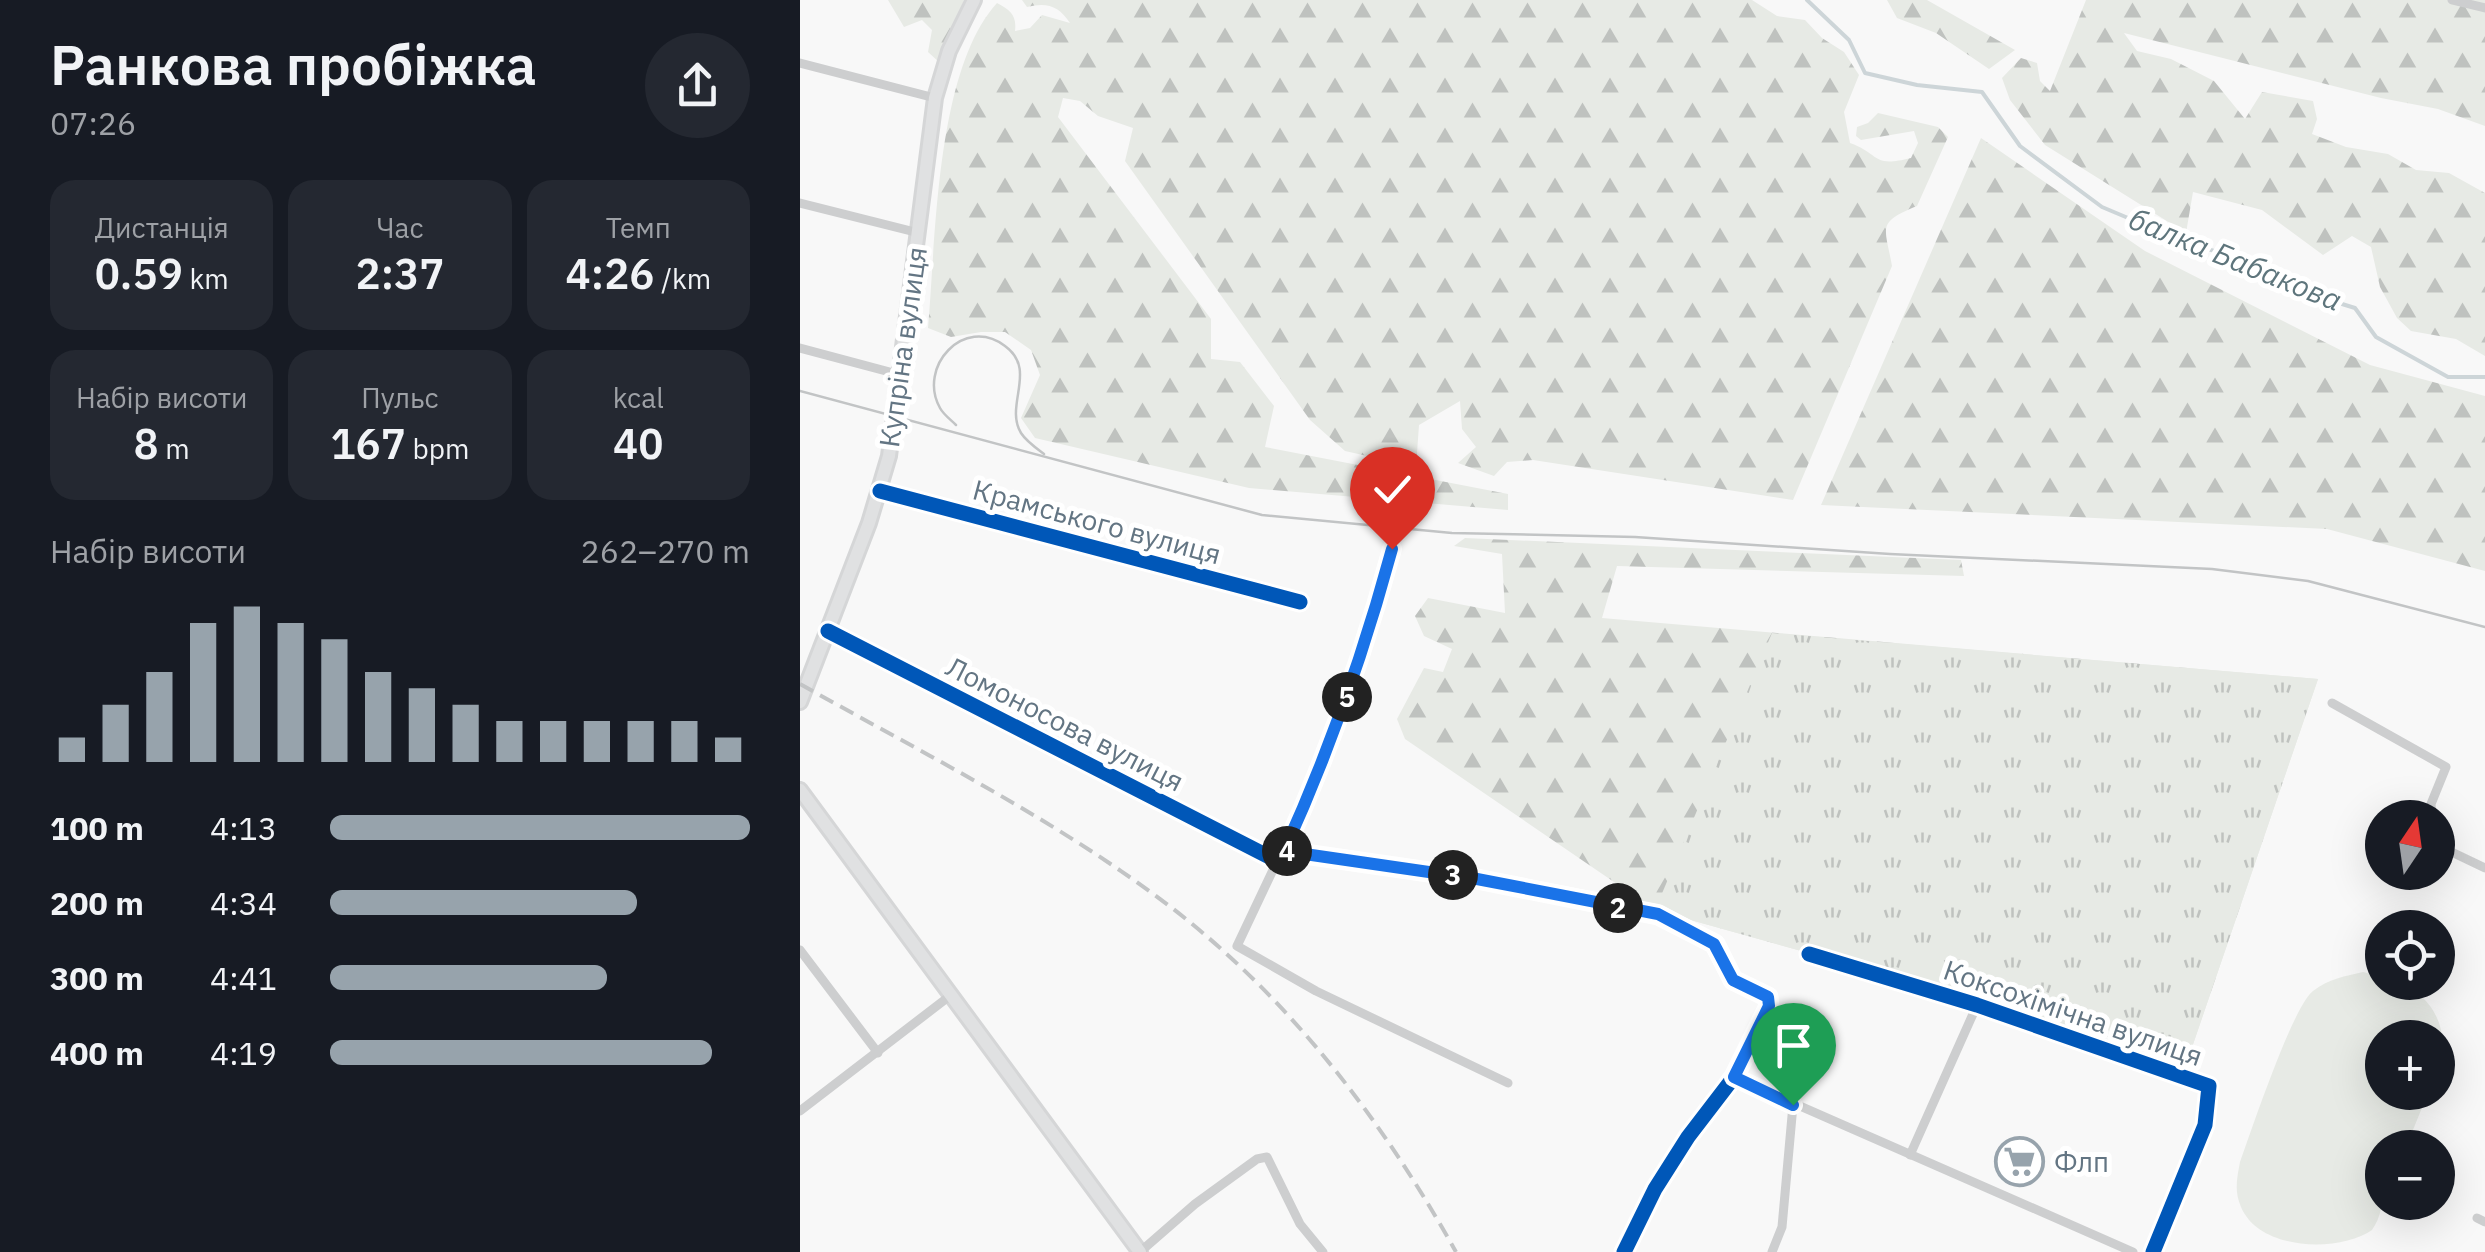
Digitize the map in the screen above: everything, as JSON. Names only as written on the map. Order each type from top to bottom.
[{"type":"main road","name":"Купріна вулиця","points":[[800,702],[806,666],[828,630],[880,491],[901,375],[936,98],[950,50],[974,0]]},
{"type":"main road","points":[[800,790],[1140,1252]]},
{"type":"street","points":[[2452,0],[2485,8]]},
{"type":"street","points":[[800,63],[936,98]]},
{"type":"street","points":[[800,203],[919,233]]},
{"type":"street","points":[[800,348],[901,375]]},
{"type":"street","name":"Крамського вулиця","points":[[880,491],[1300,602]]},
{"type":"street","points":[[1392,549],[1371,628],[1327,756],[1237,946],[1316,991],[1508,1083]]},
{"type":"street","name":"Ломоносова вулиця","points":[[828,630],[1280,862]]},
{"type":"street","points":[[2332,703],[2446,767],[2433,800]]},
{"type":"street","points":[[1284,851],[1477,879],[1658,914],[1714,944],[1733,980],[1768,997],[1769,1006],[1734,1077],[1688,1137],[1655,1189],[1624,1252]]},
{"type":"street","points":[[2455,853],[2485,868]]},
{"type":"street","points":[[800,950],[878,1053]]},
{"type":"street","name":"Коксохімічна вулиця","points":[[1809,954],[1978,1005],[2210,1086],[2205,1125],[2153,1252]]},
{"type":"street","points":[[801,1108],[952,995]]},
{"type":"street","name":"Коксохімічна вулиця","points":[[1910,1155],[1978,1005]]},
{"type":"street","points":[[1734,1077],[2133,1252]]},
{"type":"street","points":[[1772,1252],[1782,1227],[1793,1105]]},
{"type":"street","points":[[1140,1252],[1195,1204],[1257,1159],[1267,1157],[1300,1224],[1323,1252]]},
{"type":"green space","points":[[888,0],[964,0],[940,63],[928,52],[932,30],[922,20],[904,27]]},
{"type":"green space","points":[[1022,0],[1752,0],[1777,16],[1805,20],[1822,38],[1844,52],[1859,75],[1844,112],[1850,143],[1882,161],[1911,158],[1918,143],[1914,131],[1861,140],[1856,136],[1857,127],[1878,113],[1938,127],[1948,137],[1917,206],[1895,217],[1886,227],[1892,266],[1793,500],[1533,460],[1507,462],[1494,476],[1458,463],[1476,447],[1462,429],[1460,401],[1419,425],[1416,467],[1345,451],[1310,420],[1125,161],[1133,128],[1098,116],[1080,101],[1063,98],[1058,117],[1211,319],[1211,359],[1240,362],[1274,406],[1265,447],[1508,494],[1508,510],[1249,488],[1035,438],[1021,418],[1040,375],[1031,350],[1005,332],[951,337],[928,328],[937,203],[950,111],[977,32],[997,3],[1012,14],[1015,31],[1030,28],[1042,15],[1070,23],[1052,7],[1027,7]]},
{"type":"green space","points":[[1887,0],[1927,0],[2015,50],[1989,69],[1936,33],[1897,18]]},
{"type":"green space","points":[[2086,0],[2485,0],[2485,126],[2438,109],[2124,33],[2137,51],[2171,59],[2214,81],[2245,119],[2262,92],[2313,101],[2317,119],[2312,134],[2346,147],[2388,154],[2416,170],[2449,173],[2485,193],[2485,356],[2456,339],[2411,331],[2397,318],[2380,287],[2371,247],[2352,236],[2323,255],[2262,210],[2193,192],[2186,233],[2045,145],[2010,100],[2002,78],[2021,58],[2037,63],[2040,81],[2050,91]]},
{"type":"green space","points":[[1981,138],[2145,251],[2370,365],[2485,396],[2485,571],[2327,529],[1821,505]]},
{"type":"green space","points":[[1465,538],[1961,560],[1964,576],[1617,566],[1602,618],[2318,679],[2188,1059],[1655,910],[1405,739],[1397,719],[1424,668],[1443,672],[1452,649],[1424,636],[1415,616],[1428,598],[1505,613],[1502,554],[1454,546]]},
{"type":"green space","points":[[1772,633],[2318,679],[2188,1059],[1655,910]]},
{"type":"green space","points":[[2365,973],[2365,1000],[2425,1000],[2437,1020],[2365,1020],[2365,1110],[2421,1110],[2413,1130],[2365,1130],[2365,1220],[2377,1220],[2372,1230],[2341,1242],[2302,1244],[2265,1233],[2251,1222],[2241,1207],[2237,1179],[2294,1020],[2313,991],[2337,979]]},
{"type":"waterway","name":"балка Бабакова","points":[[1807,0],[1849,40],[1865,73],[1917,85],[1982,92],[2020,146],[2102,207],[2185,242],[2276,270],[2300,291],[2355,308],[2376,337],[2448,377],[2485,377]]},
{"type":"tram line","points":[[956,425],[941,410],[935,392],[940,362],[960,341],[989,338],[1014,355],[1020,377],[1017,422],[1023,436],[1044,454]]},
{"type":"tram line","points":[[800,391],[1262,515],[1452,533],[1635,537],[2212,569],[2308,581],[2485,627]]},
{"type":"railway","points":[[800,684],[1083,846],[1172,908],[1215,944],[1256,982],[1331,1065],[1398,1156],[1456,1252]]},
{"type":"cycle path","points":[[880,491],[1300,602]]},
{"type":"cycle path","points":[[828,631],[1279,862]]},
{"type":"cycle path","points":[[1284,851],[1477,879],[1658,915],[1715,944],[1733,980],[1768,997],[1769,1006],[1734,1077],[1688,1137],[1655,1189],[1624,1252]]},
{"type":"cycle path","points":[[1809,954],[1977,1005],[2209,1086],[2205,1125],[2153,1252]]},
{"type":"place","name":"Флп","points":[[2019,1162]]},
{"type":"route","points":[[1392,549],[1371,628],[1327,756],[1284,851],[1477,879],[1658,914],[1714,944],[1733,980],[1768,997],[1769,1006],[1734,1077],[1793,1105]]}]
